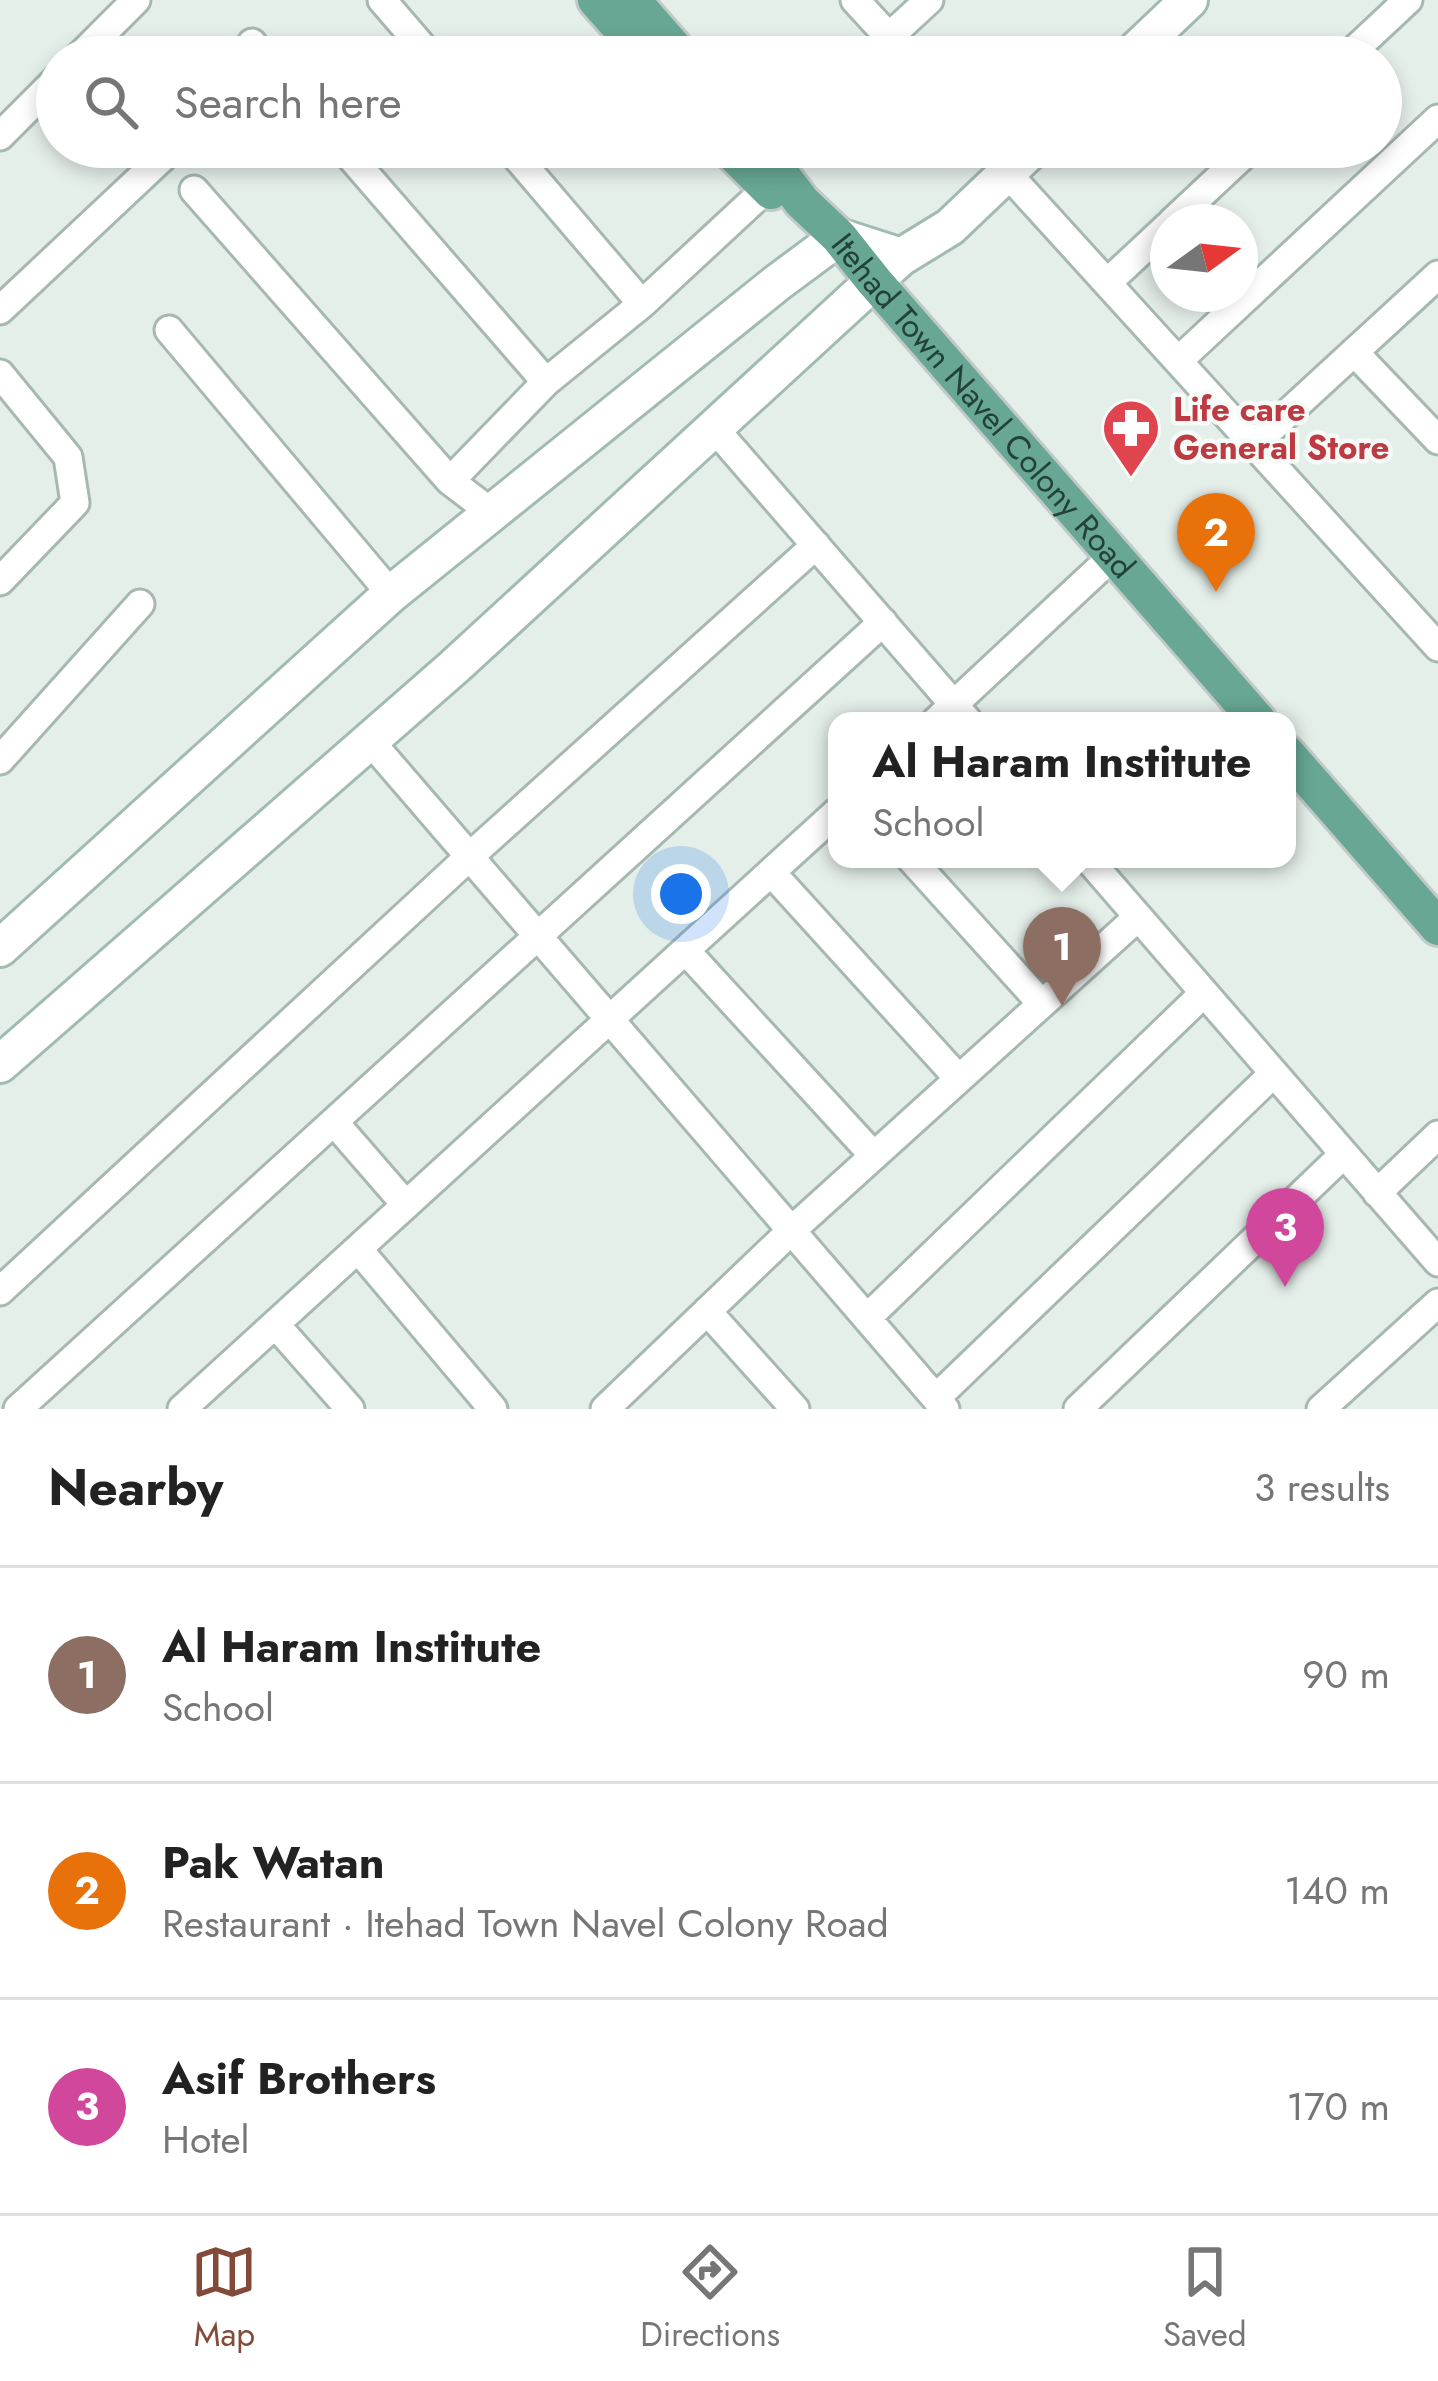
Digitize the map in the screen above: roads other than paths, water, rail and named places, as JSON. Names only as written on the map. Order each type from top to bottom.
[{"type":"main road","points":[[596,0],[628,36]]},
{"type":"main road","points":[[632,0],[664,36]]},
{"type":"main road","points":[[1151,36],[1190,0]]},
{"type":"main road","points":[[0,1064],[370,741],[887,269],[950,227],[1011,168]]},
{"type":"main road","name":"Itehad Town Navel Colony Road","points":[[778,178],[839,237],[887,269],[1114,556],[1250,712]]},
{"type":"main road","points":[[0,948],[391,594],[839,237]]},
{"type":"main road","points":[[1296,764],[1438,927]]},
{"type":"street","points":[[100,36],[136,0]]},
{"type":"street","points":[[382,0],[413,36]]},
{"type":"street","points":[[855,0],[888,36]]},
{"type":"street","points":[[890,36],[929,0]]},
{"type":"street","points":[[1369,36],[1408,0]]},
{"type":"street","points":[[0,136],[36,100]]},
{"type":"street","points":[[1402,153],[1438,119]]},
{"type":"street","points":[[0,310],[151,168]]},
{"type":"street","points":[[360,168],[546,382]]},
{"type":"street","points":[[526,168],[642,304]]},
{"type":"street","points":[[1191,204],[1230,168]]},
{"type":"street","points":[[1178,361],[1385,168]]},
{"type":"street","points":[[1007,172],[1438,647]]},
{"type":"street","points":[[450,481],[546,382],[642,304],[778,178]]},
{"type":"street","points":[[194,190],[450,481],[492,513]]},
{"type":"street","points":[[1107,283],[1150,243]]},
{"type":"street","points":[[1254,444],[1437,278]]},
{"type":"street","points":[[169,330],[391,594]]},
{"type":"street","points":[[1354,352],[1438,440]]},
{"type":"street","points":[[0,580],[75,503],[68,457],[5,390]]},
{"type":"street","points":[[714,428],[883,622],[950,712]]},
{"type":"street","points":[[0,1291],[469,857],[816,545]]},
{"type":"street","points":[[957,712],[1114,556]]},
{"type":"street","points":[[0,760],[140,604]]},
{"type":"street","points":[[18,1409],[883,622]]},
{"type":"street","points":[[370,741],[940,1403],[1274,1073]]},
{"type":"street","points":[[199,1404],[275,1324],[828,820]]},
{"type":"street","points":[[918,868],[1042,1004]]},
{"type":"street","points":[[1096,868],[1438,1262]]},
{"type":"street","points":[[771,872],[959,1079]]},
{"type":"street","points":[[605,1409],[792,1230],[1138,917]]},
{"type":"street","points":[[686,951],[874,1156]]},
{"type":"street","points":[[867,1318],[1204,993]]},
{"type":"street","points":[[334,1122],[406,1205]]},
{"type":"street","points":[[1377,1193],[1438,1135]]},
{"type":"street","points":[[1078,1409],[1344,1154]]},
{"type":"street","points":[[358,1249],[493,1409]]},
{"type":"street","points":[[1321,1409],[1438,1303]]},
{"type":"street","points":[[707,1311],[778,1403]]},
{"type":"street","points":[[275,1324],[350,1409]]},
{"type":"place","name":"Life care General Store","points":[[1131,479]]},
{"type":"place","name":"Pak Watan","points":[[1216,592]]},
{"type":"place","name":"Al Haram Institute","points":[[1062,1006]]},
{"type":"place","name":"Asif Brothers","points":[[1285,1287]]}]
